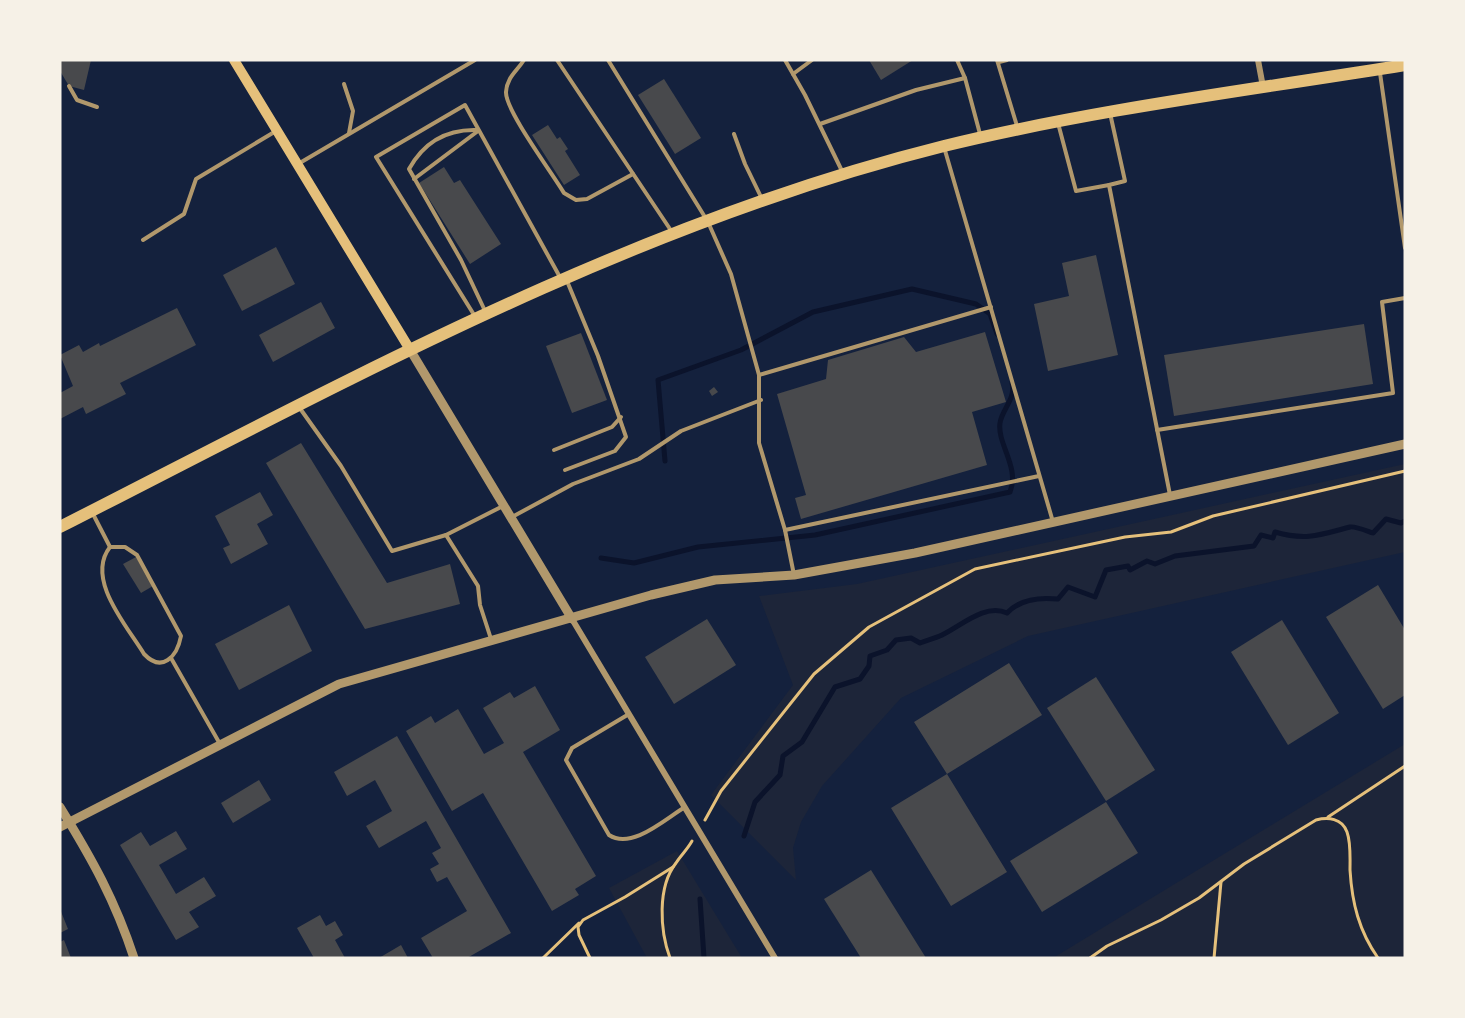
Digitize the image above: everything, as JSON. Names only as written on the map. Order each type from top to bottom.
[{"type":"main road","points":[[234,60],[409,348]]},
{"type":"main road","points":[[60,527],[409,348],[563,279],[763,201],[944,146],[1018,130],[1110,112],[1405,65]]},
{"type":"street","points":[[1258,60],[1263,88]]},
{"type":"street","points":[[409,348],[775,958]]},
{"type":"street","points":[[60,827],[339,684],[651,595],[715,580],[794,575],[915,553],[1405,444]]},
{"type":"street","points":[[60,807],[103,878],[120,913],[134,958]]},
{"type":"lane","points":[[298,165],[475,60]]},
{"type":"lane","points":[[525,60],[509,78],[506,94],[516,119],[564,193],[576,200],[587,199],[633,174]]},
{"type":"lane","points":[[557,60],[674,235]]},
{"type":"lane","points":[[608,60],[708,222],[731,274],[759,375],[761,400],[759,443],[785,530],[794,575]]},
{"type":"lane","points":[[785,60],[820,124],[843,175]]},
{"type":"lane","points":[[793,74],[812,60]]},
{"type":"lane","points":[[957,60],[965,78],[981,138]]},
{"type":"lane","points":[[1007,60],[998,61],[1018,130]]},
{"type":"lane","points":[[1379,69],[1405,248]]},
{"type":"lane","points":[[820,124],[906,93],[965,78]]},
{"type":"lane","points":[[344,84],[353,111],[349,134]]},
{"type":"lane","points":[[69,86],[77,100],[98,107]]},
{"type":"lane","points":[[482,317],[376,157],[465,105],[563,279],[621,417],[626,437],[623,445],[615,451],[565,470]]},
{"type":"lane","points":[[1058,122],[1076,191],[1109,185],[1125,181],[1110,112]]},
{"type":"lane","points":[[478,130],[458,129],[418,152],[409,169],[461,260],[482,317]]},
{"type":"lane","points":[[142,240],[184,214],[196,179],[277,130]]},
{"type":"lane","points":[[414,179],[478,130]]},
{"type":"lane","points":[[734,134],[745,164],[763,201]]},
{"type":"lane","points":[[944,146],[1053,522]]},
{"type":"lane","points":[[1109,185],[1170,496]]},
{"type":"lane","points":[[1157,430],[1393,393],[1382,302],[1405,298]]},
{"type":"lane","points":[[759,375],[992,307]]},
{"type":"lane","points":[[512,518],[573,484],[639,459],[681,431],[761,400]]},
{"type":"lane","points":[[298,405],[341,466],[392,551],[446,535],[504,505]]},
{"type":"lane","points":[[554,450],[612,427],[621,417]]},
{"type":"lane","points":[[785,530],[1040,476]]},
{"type":"lane","points":[[92,511],[110,547]]},
{"type":"lane","points":[[446,535],[478,586],[480,605],[492,642]]},
{"type":"lane","points":[[110,547],[124,548],[137,555],[181,636],[179,646],[171,658],[161,664],[150,661],[144,654],[107,592],[101,568],[103,555],[110,547]]},
{"type":"lane","points":[[171,658],[220,745]]},
{"type":"lane","points":[[629,714],[572,748],[566,760],[609,836],[617,841],[631,840],[685,807]]},
{"type":"path","points":[[543,958],[583,920],[625,897],[684,856],[721,791],[814,674],[869,627],[975,569],[1125,537],[1171,532],[1213,516],[1405,471]]},
{"type":"path","points":[[1090,958],[1107,946],[1161,920],[1316,820],[1328,817],[1405,766]]},
{"type":"path","points":[[1328,817],[1339,822],[1347,832],[1352,895],[1359,923],[1367,942],[1378,958]]},
{"type":"path","points":[[670,958],[662,925],[664,893],[676,863]]},
{"type":"path","points":[[1214,958],[1221,881]]},
{"type":"path","points":[[583,920],[578,927],[579,935],[590,958]]},
{"type":"shaded area","points":[[1405,464],[1405,552],[1028,636],[901,698],[822,786],[801,822],[793,848],[796,880],[711,795],[793,685],[759,596],[857,584]]},
{"type":"shaded area","points":[[1405,744],[1405,958],[1053,958]]},
{"type":"shaded area","points":[[677,851],[742,958],[647,958],[609,888]]},
{"type":"building","points":[[60,60],[91,60],[84,90],[69,86],[60,71]]},
{"type":"building","points":[[869,60],[913,60],[881,80]]},
{"type":"building","points":[[664,79],[701,138],[675,154],[638,95]]},
{"type":"building","points":[[548,125],[557,139],[560,137],[568,149],[565,151],[580,175],[564,185],[532,135]]},
{"type":"building","points":[[444,167],[454,183],[460,180],[501,244],[470,264],[419,183]]},
{"type":"building","points":[[276,247],[295,284],[242,311],[223,275]]},
{"type":"building","points":[[1096,255],[1118,355],[1048,371],[1034,304],[1069,296],[1062,263]]},
{"type":"building","points":[[321,302],[335,328],[273,362],[259,335]]},
{"type":"building","points":[[177,308],[196,345],[120,383],[126,394],[86,414],[83,407],[60,419],[60,393],[73,386],[60,355],[79,345],[83,352],[99,343],[100,346]]},
{"type":"building","points":[[1364,324],[1373,384],[1174,416],[1164,355]]},
{"type":"building","points":[[985,332],[1006,402],[972,412],[987,465],[801,519],[795,498],[806,495],[777,394],[826,379],[828,360],[904,337],[916,352]]},
{"type":"building","points":[[581,333],[607,400],[572,413],[546,346]]},
{"type":"building","points":[[714,387],[718,392],[712,396],[709,391]]},
{"type":"building","points":[[301,443],[387,583],[450,564],[460,604],[365,629],[266,463]]},
{"type":"building","points":[[260,492],[273,515],[257,524],[268,544],[231,564],[223,548],[230,545],[215,516]]},
{"type":"building","points":[[136,557],[153,586],[141,593],[123,564]]},
{"type":"building","points":[[1378,585],[1405,630],[1405,695],[1383,709],[1326,617]]},
{"type":"building","points":[[289,605],[312,651],[239,690],[215,644]]},
{"type":"building","points":[[707,619],[736,665],[674,704],[645,657]]},
{"type":"building","points":[[1282,620],[1339,713],[1288,745],[1231,652]]},
{"type":"building","points":[[1009,663],[1042,715],[947,774],[914,722]]},
{"type":"building","points":[[1096,677],[1155,770],[1106,801],[1047,708]]},
{"type":"building","points":[[535,686],[560,730],[523,752],[596,876],[575,889],[579,895],[552,911],[483,793],[452,811],[406,731],[431,716],[435,723],[458,709],[484,754],[504,743],[483,708],[510,692],[514,698]]},
{"type":"building","points":[[397,736],[511,933],[467,958],[433,958],[421,938],[467,911],[447,877],[437,882],[430,869],[439,864],[432,853],[441,848],[426,821],[379,848],[366,826],[392,811],[375,780],[347,796],[334,772]]},
{"type":"building","points":[[947,774],[1007,872],[951,906],[891,808]]},
{"type":"building","points":[[259,780],[271,800],[233,823],[221,803]]},
{"type":"building","points":[[1106,802],[1138,853],[1042,912],[1010,861]]},
{"type":"building","points":[[176,831],[187,849],[159,865],[176,894],[204,877],[216,896],[189,912],[199,927],[176,940],[120,845],[141,832],[150,846]]},
{"type":"building","points":[[871,870],[926,958],[861,958],[824,899]]},
{"type":"building","points":[[60,909],[68,929],[60,933]]},
{"type":"building","points":[[320,915],[326,926],[335,921],[343,935],[335,940],[345,958],[314,958],[297,928]]},
{"type":"building","points":[[64,940],[71,958],[60,958],[60,942]]},
{"type":"building","points":[[401,945],[408,958],[379,958]]},
{"type":"waterway","points":[[665,461],[658,380],[741,350],[813,312],[912,289],[976,304],[990,314],[997,334]]},
{"type":"waterway","points":[[601,558],[634,563],[698,547],[815,535],[1010,492],[1012,474],[1000,431],[1000,423],[1012,394],[1012,383]]},
{"type":"waterway","points":[[744,836],[755,802],[780,775],[783,756],[802,742],[835,687],[860,679],[869,666],[870,656],[887,650],[896,640],[911,638],[920,643],[942,635],[982,613],[990,611],[1007,613],[1012,608],[1030,600],[1058,599],[1068,587],[1095,597],[1106,570],[1128,566],[1130,570],[1147,561],[1155,564],[1175,556],[1254,546],[1261,535],[1273,538],[1275,532],[1304,536],[1352,527],[1373,533],[1386,519],[1401,523],[1405,521]]},
{"type":"waterway","points":[[700,899],[704,958]]}]
